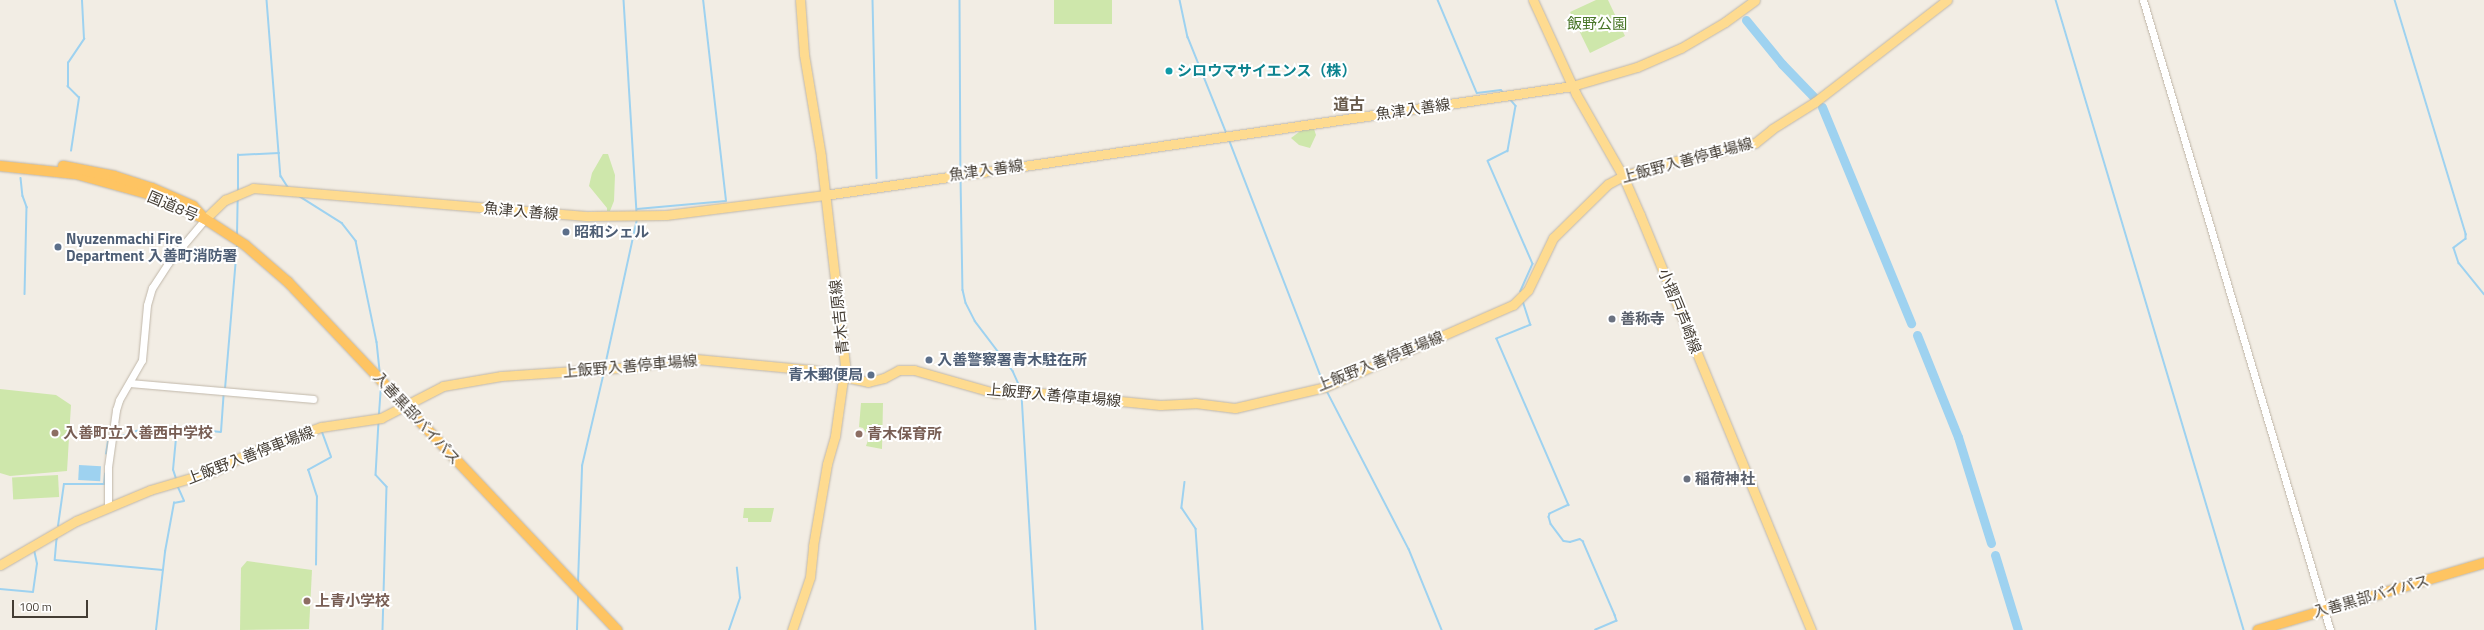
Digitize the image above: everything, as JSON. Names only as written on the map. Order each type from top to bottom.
[{"type":"highway","name":"国道8号","points":[[0,160],[77,168],[114,176],[174,197],[193,206],[205,219]]},
{"type":"highway","name":"国道8号","points":[[0,166],[76,174],[100,180],[148,194],[205,219]]},
{"type":"highway","name":"入善黒部バイパス","points":[[205,219],[245,245],[288,282],[617,630]]},
{"type":"highway","name":"入善黒部バイパス","points":[[2258,630],[2484,563]]},
{"type":"main road","name":"青木吉原線","points":[[792,630],[810,577],[813,546],[844,376],[843,351],[825,195],[805,62],[800,0]]},
{"type":"main road","name":"小摺戸芦崎線","points":[[1533,0],[1572,86],[1623,176],[1811,630]]},
{"type":"main road","name":"魚津入善線","points":[[205,219],[225,200],[253,188],[589,216],[666,215],[825,195],[1572,86],[1636,67],[1681,48],[1725,22],[1755,0]]},
{"type":"main road","name":"上飯野入善停車場線","points":[[0,565],[70,524],[150,490],[214,471],[249,453],[321,427],[381,418],[436,389],[454,383],[527,374],[633,367],[686,358],[812,370],[868,382],[884,378],[899,370],[914,370],[995,393],[1020,391],[1160,405],[1195,403],[1228,408],[1244,406],[1325,387],[1518,302],[1528,290],[1553,238],[1597,193],[1623,176],[1755,143],[1772,129],[1818,100],[1947,0]]},
{"type":"street","points":[[2143,0],[2330,630]]},
{"type":"street","points":[[108,508],[108,467],[116,410],[119,400],[142,360],[147,305],[152,288],[168,263],[205,219]]},
{"type":"street","points":[[130,383],[312,399]]},
{"type":"green space","points":[[1054,0],[1112,0],[1112,24],[1054,24]]},
{"type":"green space","name":"飯野公園","points":[[1596,0],[1608,0],[1625,36],[1590,53],[1570,12]]},
{"type":"green space","points":[[1303,129],[1314,129],[1316,135],[1310,148],[1299,145],[1291,138]]},
{"type":"green space","points":[[603,154],[608,154],[615,175],[614,201],[610,211],[607,211],[607,208],[589,186],[592,173]]},
{"type":"green space","points":[[0,389],[56,395],[71,405],[67,471],[10,476],[0,473]]},
{"type":"green space","points":[[861,403],[883,403],[882,449],[866,446],[869,437],[863,428],[859,427]]},
{"type":"green space","points":[[58,475],[59,497],[13,499],[12,477]]},
{"type":"green space","points":[[744,508],[774,508],[771,522],[748,522],[748,518],[743,518]]},
{"type":"green space","points":[[247,561],[312,570],[309,629],[240,630],[241,568]]},
{"type":"water","points":[[79,465],[101,466],[100,481],[78,480]]},
{"type":"waterway","points":[[71,151],[79,98],[68,87],[68,63],[84,39],[82,0]]},
{"type":"waterway","points":[[267,0],[281,176],[288,187]]},
{"type":"waterway","points":[[624,0],[637,212]]},
{"type":"waterway","points":[[637,209],[726,201],[703,0]]},
{"type":"waterway","points":[[873,0],[877,178]]},
{"type":"waterway","points":[[960,0],[961,172]]},
{"type":"waterway","points":[[1180,0],[1188,37],[1227,134]]},
{"type":"waterway","points":[[1438,0],[1477,93],[1501,90],[1503,92]]},
{"type":"waterway","points":[[2056,0],[2244,630]]},
{"type":"waterway","points":[[2395,0],[2466,234],[2466,239],[2454,248],[2459,263],[2484,294]]},
{"type":"waterway","points":[[1746,20],[1782,64],[1814,97]]},
{"type":"waterway","points":[[1510,99],[1516,106],[1508,151],[1488,161],[1533,264],[1521,291]]},
{"type":"waterway","points":[[1822,107],[1911,323]]},
{"type":"waterway","points":[[1229,139],[1324,384]]},
{"type":"waterway","points":[[238,192],[238,155],[279,153]]},
{"type":"waterway","points":[[21,178],[23,196],[27,207],[25,294]]},
{"type":"waterway","points":[[961,178],[963,290],[966,303],[975,321],[1013,371],[1020,387]]},
{"type":"waterway","points":[[299,196],[342,223],[356,241],[377,342],[380,373]]},
{"type":"waterway","points":[[237,236],[238,197]]},
{"type":"waterway","points":[[605,366],[637,219]]},
{"type":"waterway","points":[[225,389],[237,245]]},
{"type":"waterway","points":[[1523,301],[1531,325],[1497,339],[1569,505],[1550,514],[1549,517],[1551,524],[1564,541],[1570,542],[1580,539],[1583,541],[1615,615],[1617,621],[1596,630]]},
{"type":"waterway","points":[[1917,335],[1958,437],[1991,543]]},
{"type":"waterway","points":[[578,583],[582,466],[604,372]]},
{"type":"waterway","points":[[379,414],[381,386]]},
{"type":"waterway","points":[[1327,391],[1409,549],[1442,630]]},
{"type":"waterway","points":[[117,438],[153,425],[221,432],[224,393]]},
{"type":"waterway","points":[[1022,395],[1036,630]]},
{"type":"waterway","points":[[379,422],[376,475],[387,487],[383,630]]},
{"type":"waterway","points":[[176,479],[173,470],[177,428]]},
{"type":"waterway","points":[[316,565],[317,497],[308,470],[331,457],[322,432]]},
{"type":"waterway","points":[[106,454],[108,442]]},
{"type":"waterway","points":[[58,526],[64,484],[104,484],[105,474]]},
{"type":"waterway","points":[[1185,482],[1182,508],[1196,529],[1203,630]]},
{"type":"waterway","points":[[156,630],[165,552],[174,503],[184,501],[177,485]]},
{"type":"waterway","points":[[55,538],[57,539],[55,560],[163,570]]},
{"type":"waterway","points":[[0,589],[33,592],[37,564],[34,550]]},
{"type":"waterway","points":[[1995,555],[2018,630]]},
{"type":"waterway","points":[[729,630],[740,598],[737,568]]},
{"type":"waterway","points":[[577,630],[578,595]]},
{"type":"place","name":"シロウマサイエンス（株）","points":[[1169,71]]},
{"type":"place","name":"昭和シェル","points":[[566,232]]},
{"type":"place","name":"Nyuzenmachi Fire Department 入善町消防署","points":[[58,247]]},
{"type":"place","name":"善称寺","points":[[1612,319]]},
{"type":"place","name":"入善警察署青木駐在所","points":[[929,360]]},
{"type":"place","name":"青木郵便局","points":[[871,375]]},
{"type":"place","name":"入善町立入善西中学校","points":[[55,433]]},
{"type":"place","name":"青木保育所","points":[[859,434]]},
{"type":"place","name":"稲荷神社","points":[[1687,479]]},
{"type":"place","name":"上青小学校","points":[[307,601]]},
{"type":"district","name":"道古","points":[[1349,104]]}]
